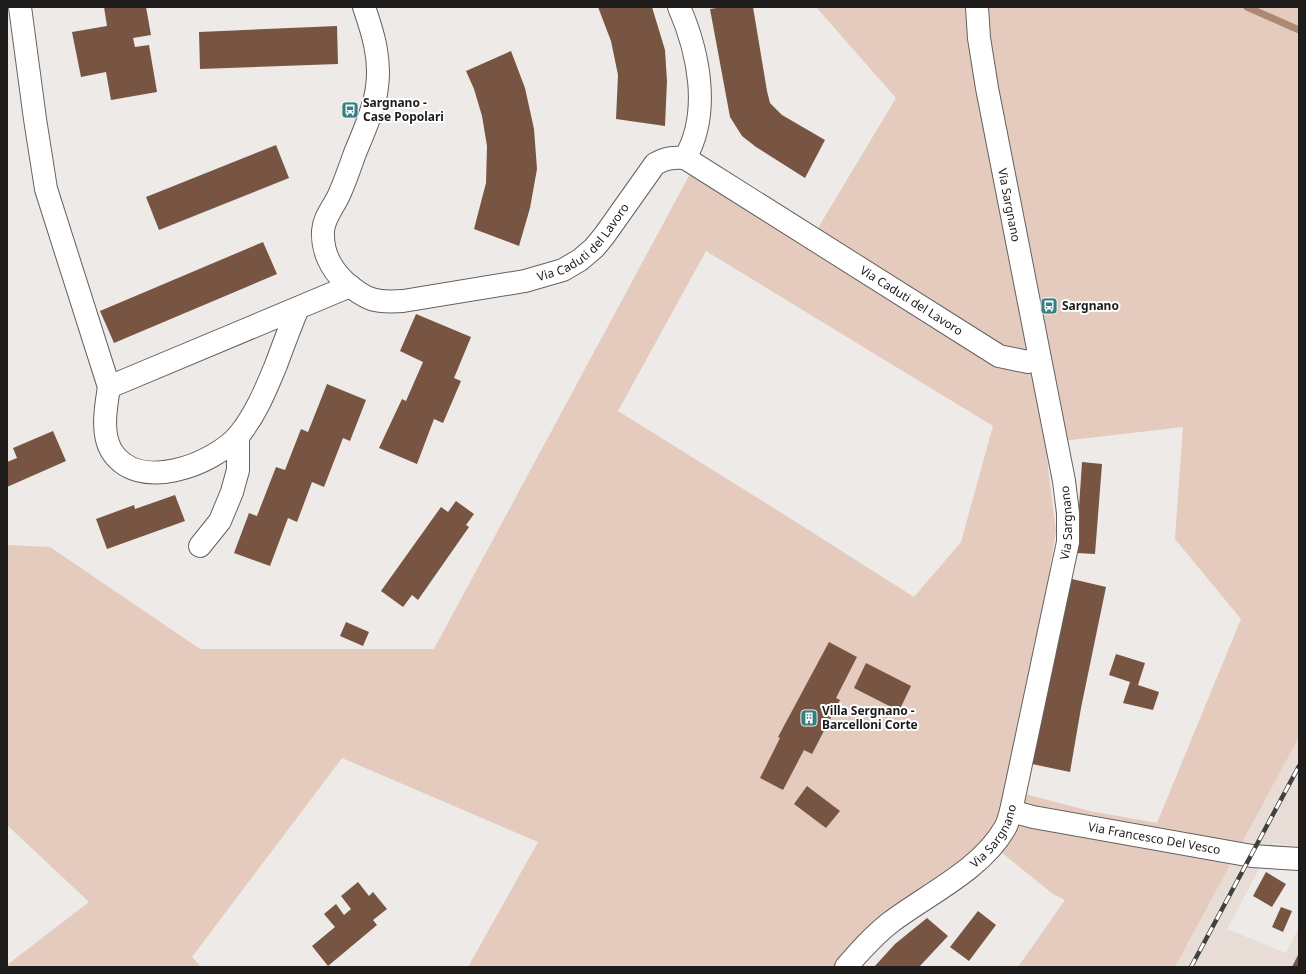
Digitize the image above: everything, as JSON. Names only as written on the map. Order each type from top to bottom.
[{"type":"street","points":[[20,7],[46,189],[109,387],[106,407],[106,436],[111,450],[120,461],[132,468],[146,473],[164,473],[183,468],[203,460],[220,451],[238,436],[263,397],[298,308]]},
{"type":"street","name":"Via Caduti del Lavoro","points":[[364,7],[372,30],[378,61],[377,88],[368,121],[339,195],[327,216],[323,230],[324,246],[329,262],[336,275],[361,295],[373,301],[396,302],[525,281],[563,270],[580,260],[594,248],[655,164],[665,158],[676,157],[685,158],[999,356],[1028,362],[1039,357]]},
{"type":"street","points":[[679,7],[688,26],[695,54],[700,90],[699,120],[692,146],[685,158]]},
{"type":"street","name":"Via Sargnano","points":[[846,967],[870,940],[891,922],[963,872],[979,859],[994,843],[1005,827],[1012,811],[1068,542],[1068,513],[1064,481],[987,88],[979,38],[977,7]]},
{"type":"street","points":[[109,387],[350,286]]},
{"type":"street","points":[[200,546],[220,521],[232,492],[238,470],[238,436]]},
{"type":"street","name":"Via Francesco Del Vesco","points":[[1012,811],[1033,817],[1252,856],[1299,859]]},
{"type":"shaded area","points":[[816,7],[1299,7],[1299,737],[1175,967],[1018,967],[1065,900],[1053,894],[996,848],[882,936],[855,967],[468,967],[538,842],[342,758],[192,957],[201,967],[7,967],[7,965],[89,902],[7,825],[7,545],[50,547],[200,649],[434,649],[690,174],[809,243],[896,98]],"holes":[[[706,251],[993,426],[961,542],[914,597],[618,411]],[[1183,427],[1175,539],[1241,619],[1157,823],[1090,811],[1021,793],[1032,673],[1056,531],[1045,443]]]},
{"type":"shaded area","points":[[1299,737],[1299,847],[1273,843],[1227,929],[1286,953],[1299,927],[1299,967],[1175,967]]},
{"type":"building","points":[[104,7],[146,7],[151,35],[133,38],[135,47],[149,45],[157,92],[111,100],[106,72],[81,77],[72,32],[107,26]]},
{"type":"building","points":[[598,7],[652,7],[665,50],[667,81],[665,126],[616,119],[618,75],[611,41]]},
{"type":"building","points":[[723,7],[753,7],[770,103],[782,115],[825,140],[805,178],[756,147],[742,136],[730,117],[710,9]]},
{"type":"building","points":[[337,26],[338,64],[200,69],[199,32]]},
{"type":"building","points":[[511,51],[525,88],[534,129],[537,169],[530,208],[519,246],[474,229],[486,183],[487,146],[482,116],[474,89],[466,71]]},
{"type":"building","points":[[276,145],[289,178],[159,230],[146,197]]},
{"type":"building","points":[[263,242],[277,274],[114,343],[100,311]]},
{"type":"building","points":[[416,314],[471,337],[454,378],[461,381],[443,423],[434,419],[417,464],[379,448],[402,399],[406,401],[423,362],[400,351]]},
{"type":"building","points":[[327,384],[366,400],[350,441],[343,438],[324,487],[312,482],[297,522],[288,518],[270,566],[234,553],[249,513],[257,516],[276,467],[285,470],[301,429],[308,432]]},
{"type":"building","points":[[53,431],[66,461],[7,487],[7,462],[17,458],[13,448]]},
{"type":"building","points":[[1082,462],[1102,464],[1095,554],[1076,553]]},
{"type":"building","points":[[175,495],[185,521],[107,549],[96,519],[134,505],[135,509]]},
{"type":"building","points":[[456,501],[474,514],[466,525],[469,527],[418,600],[412,595],[403,607],[381,591],[441,507],[448,512]]},
{"type":"building","points":[[1072,579],[1106,587],[1081,708],[1070,772],[1032,764],[1044,699]]},
{"type":"building","points":[[346,622],[369,632],[363,646],[340,636]]},
{"type":"building","points":[[829,642],[857,657],[836,698],[840,700],[812,754],[804,750],[783,790],[760,778],[780,738],[778,737]]},
{"type":"building","points":[[1116,654],[1145,663],[1138,685],[1159,692],[1153,710],[1123,703],[1130,682],[1109,675]]},
{"type":"building","points":[[866,663],[911,686],[899,711],[854,688]]},
{"type":"building","points":[[807,786],[840,811],[826,828],[794,804]]},
{"type":"building","points":[[1266,872],[1286,884],[1272,907],[1253,896]]},
{"type":"building","points":[[358,882],[369,896],[373,892],[387,909],[373,920],[377,925],[328,966],[312,946],[335,927],[324,914],[336,904],[344,915],[351,909],[341,896]]},
{"type":"building","points":[[1281,907],[1292,911],[1283,932],[1272,927]]},
{"type":"building","points":[[978,911],[996,925],[969,961],[950,947]]},
{"type":"building","points":[[927,918],[948,936],[919,967],[874,967],[895,944]]},
{"type":"building","points":[[1299,953],[1299,967],[1292,967]]},
{"type":"waterway","points":[[1247,7],[1299,30]]},
{"type":"railway","points":[[1191,967],[1299,766]]},
{"type":"place","name":"Sargnano - Case Popolari","points":[[350,110]]},
{"type":"place","name":"Sargnano","points":[[1049,306]]},
{"type":"place","name":"Villa Sergnano - Barcelloni Corte","points":[[809,718]]}]
